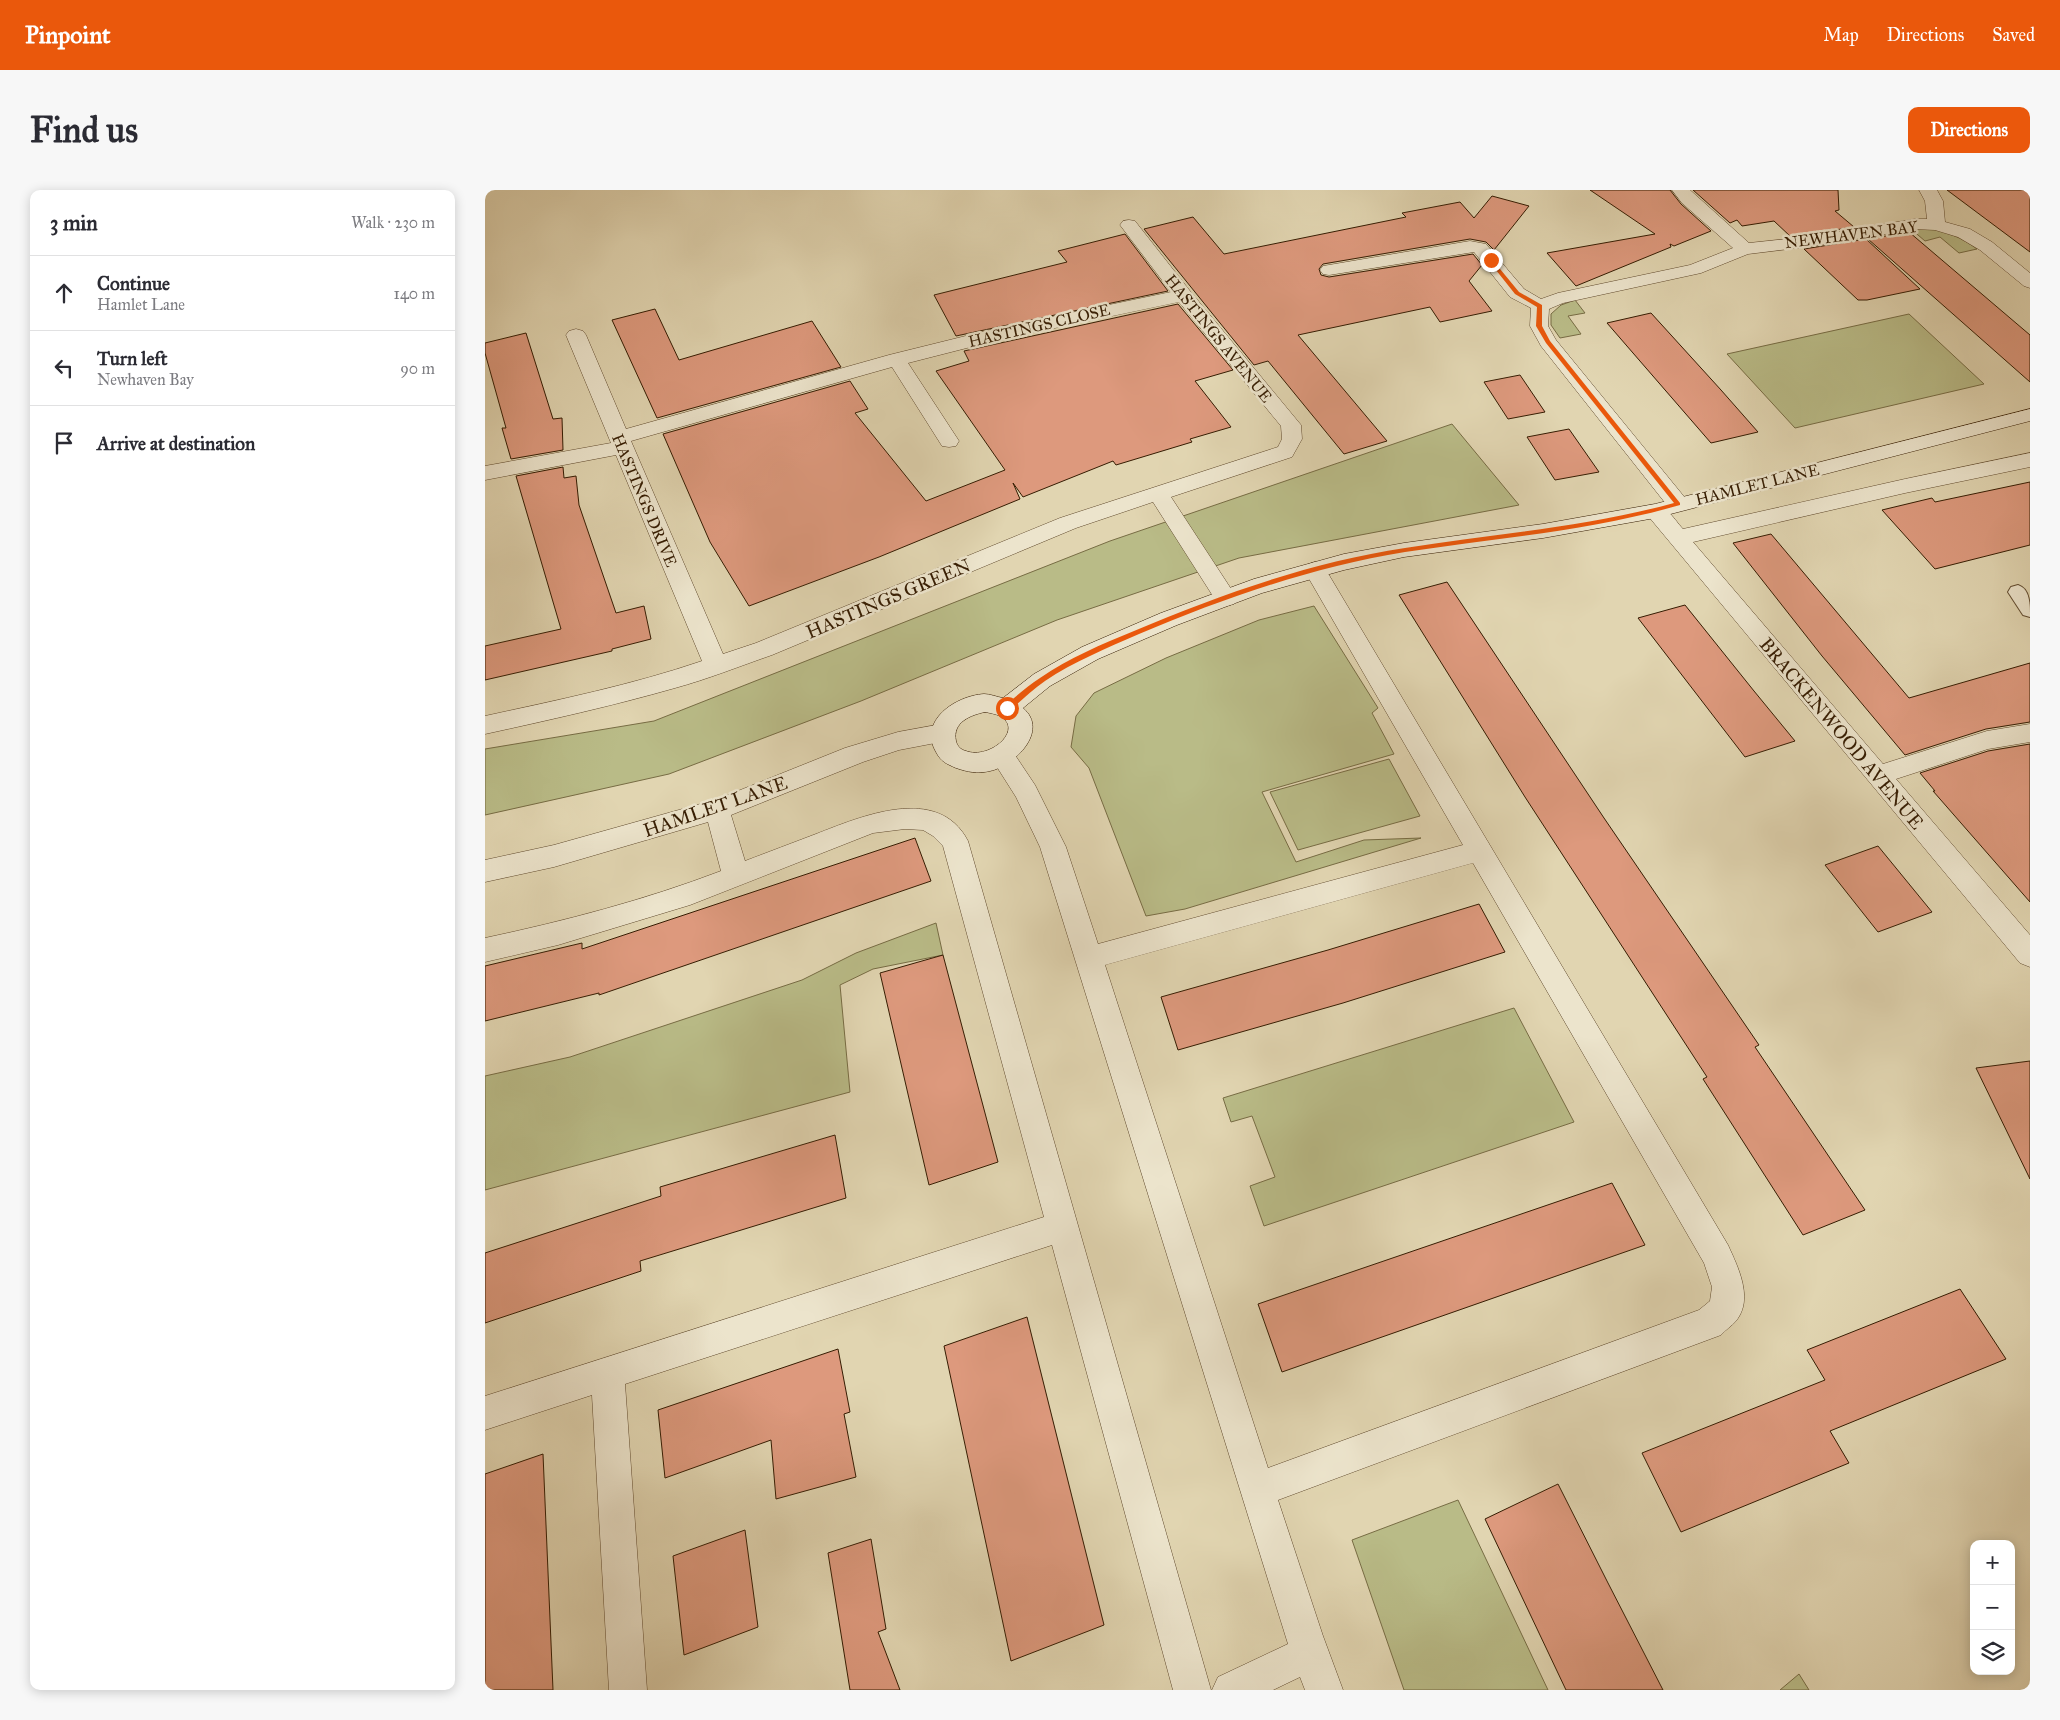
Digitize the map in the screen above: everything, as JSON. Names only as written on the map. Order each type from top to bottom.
[{"type":"street","points":[[1681,190],[1688,199],[1745,249]]},
{"type":"street","points":[[1928,190],[1934,201],[1936,225]]},
{"type":"street","name":"NEWHAVEN BAY","points":[[1540,306],[1558,299],[1695,269],[1745,249],[1814,241],[1915,224],[1936,225],[1964,232],[1979,241],[2030,282]]},
{"type":"street","name":"HASTINGS AVENUE","points":[[1129,225],[1183,295],[1291,425],[1294,436],[1292,444],[1285,452]]},
{"type":"street","points":[[1329,270],[1470,246],[1480,248],[1517,293],[1540,306],[1539,326],[1548,342],[1678,504]]},
{"type":"street","name":"HASTINGS CLOSE","points":[[485,473],[620,443],[896,359],[998,334],[1183,295]]},
{"type":"street","name":"HASTINGS DRIVE","points":[[576,335],[620,443],[716,666]]},
{"type":"street","points":[[896,359],[949,441]]},
{"type":"street","name":"HAMLET LANE","points":[[1007,708],[1042,680],[1090,653],[1169,619],[1254,587],[1344,562],[1404,550],[1543,532],[1655,510],[2030,415]]},
{"type":"street","name":"HASTINGS GREEN","points":[[485,725],[639,689],[764,650],[1069,523],[1285,452]]},
{"type":"street","points":[[1677,538],[1905,486],[2030,460]]},
{"type":"street","points":[[1158,493],[1226,598]]},
{"type":"street","name":"BRACKENWOOD AVENUE","points":[[1655,510],[2030,956]]},
{"type":"street","points":[[1257,1490],[1709,1323],[1725,1308],[1727,1287],[1717,1256],[1315,570]]},
{"type":"street","points":[[985,703],[997,704],[1007,708],[1020,722],[1021,731],[1018,741],[1012,750],[1002,756],[978,763],[955,757],[947,751],[942,742],[942,733],[945,724],[961,709],[985,703]]},
{"type":"street","name":"HAMLET LANE","points":[[485,871],[554,856],[717,808],[854,755],[898,742],[942,733]]},
{"type":"street","points":[[1878,775],[1987,740],[2030,733]]},
{"type":"street","points":[[1002,756],[1026,792],[1053,847],[1257,1490],[1310,1653],[1324,1690]]},
{"type":"street","points":[[717,808],[736,877]]},
{"type":"street","points":[[485,950],[558,934],[691,894],[869,824],[893,819],[919,820],[939,826],[955,841],[1191,1690]]},
{"type":"street","points":[[1088,958],[1480,851]]},
{"type":"street","points":[[485,1413],[1063,1226]]},
{"type":"street","points":[[607,1373],[628,1690]]},
{"type":"street","points":[[1231,1690],[1310,1653]]},
{"type":"lane","points":[[2019,592],[2030,610]]},
{"type":"green space","points":[[1928,228],[1954,236],[1977,249],[1959,253],[1940,237],[1925,241],[1911,229]]},
{"type":"green space","points":[[1575,300],[1585,313],[1568,316],[1581,334],[1560,338],[1551,325],[1551,314],[1561,305]]},
{"type":"green space","points":[[1909,314],[1984,384],[1795,428],[1727,354]]},
{"type":"green space","points":[[1452,424],[1519,505],[1239,558],[1057,620],[861,701],[669,774],[485,815],[485,749],[654,721],[1110,541]]},
{"type":"green space","points":[[1314,606],[1378,708],[1372,713],[1394,754],[1262,792],[1296,862],[1364,840],[1421,838],[1185,909],[1146,916],[1089,768],[1071,747],[1076,716],[1094,693],[1166,658],[1259,620]]},
{"type":"green space","points":[[1389,759],[1420,816],[1298,850],[1270,792]]},
{"type":"green space","points":[[936,923],[943,955],[873,969],[840,985],[850,1092],[485,1190],[485,1076],[570,1057],[802,980],[856,953]]},
{"type":"green space","points":[[1514,1008],[1574,1122],[1264,1226],[1250,1186],[1275,1177],[1252,1116],[1231,1122],[1223,1098]]},
{"type":"green space","points":[[1458,1500],[1548,1690],[1404,1690],[1352,1540]]},
{"type":"green space","points":[[1799,1674],[1809,1690],[1780,1690]]},
{"type":"building","points":[[1590,190],[1670,190],[1681,204],[1711,231],[1674,246],[1670,244],[1671,247],[1576,286],[1547,253],[1655,234]]},
{"type":"building","points":[[1693,190],[1838,190],[1839,210],[1835,211],[1854,227],[1791,237],[1774,221],[1742,226],[1737,220],[1730,223]]},
{"type":"building","points":[[1947,190],[2030,190],[2030,252]]},
{"type":"building","points":[[1492,196],[1529,206],[1494,250],[1486,242],[1470,239],[1323,264],[1319,269],[1321,275],[1329,277],[1473,254],[1482,265],[1469,281],[1492,311],[1440,322],[1430,307],[1298,335],[1387,441],[1344,454],[1268,361],[1254,365],[1144,229],[1193,217],[1224,254],[1406,217],[1402,213],[1460,202],[1474,218]]},
{"type":"building","points":[[1909,232],[2030,335],[2030,382],[1868,239]]},
{"type":"building","points":[[1125,234],[1168,291],[956,336],[934,295],[1067,262],[1058,251]]},
{"type":"building","points":[[1866,239],[1920,289],[1867,300],[1858,300],[1804,249]]},
{"type":"building","points":[[1178,304],[1233,370],[1195,381],[1231,427],[1190,439],[1192,442],[1116,465],[1113,461],[1023,497],[1013,483],[1020,499],[879,557],[749,606],[710,542],[663,434],[850,381],[868,409],[855,413],[926,501],[1005,470],[936,371],[969,361],[964,351]]},
{"type":"building","points":[[655,309],[679,360],[812,321],[841,367],[657,418],[612,320]]},
{"type":"building","points":[[1651,313],[1758,432],[1711,443],[1607,323]]},
{"type":"building","points":[[526,333],[553,419],[562,418],[563,450],[511,459],[502,428],[506,428],[485,353],[485,343]]},
{"type":"building","points":[[1520,375],[1545,412],[1508,419],[1484,382]]},
{"type":"building","points":[[1569,429],[1599,472],[1555,480],[1527,437]]},
{"type":"building","points":[[563,467],[564,478],[576,476],[579,505],[616,613],[644,606],[651,639],[612,649],[612,651],[485,680],[485,646],[561,629],[516,476]]},
{"type":"building","points":[[2030,482],[2030,545],[1935,569],[1882,510],[1932,498],[1935,502]]},
{"type":"building","points":[[1771,534],[1909,698],[2030,663],[2030,722],[1986,729],[1905,755],[1822,656],[1733,543]]},
{"type":"building","points":[[1447,582],[1604,818],[1759,1045],[1755,1047],[1865,1210],[1803,1235],[1703,1079],[1707,1077],[1525,797],[1399,595]]},
{"type":"building","points":[[1685,605],[1795,741],[1745,757],[1638,618]]},
{"type":"building","points":[[2030,744],[2030,902],[1933,791],[1935,791],[1920,773],[1988,751]]},
{"type":"building","points":[[915,838],[931,881],[599,995],[599,993],[485,1021],[485,966],[582,943],[582,949]]},
{"type":"building","points":[[1878,846],[1932,912],[1878,932],[1825,865]]},
{"type":"building","points":[[1479,904],[1505,952],[1343,1003],[1178,1050],[1161,997],[1328,950]]},
{"type":"building","points":[[943,955],[998,1162],[929,1185],[880,973]]},
{"type":"building","points":[[2030,1061],[2030,1179],[1976,1068]]},
{"type":"building","points":[[835,1135],[846,1198],[640,1261],[641,1271],[485,1323],[485,1253],[661,1196],[660,1187]]},
{"type":"building","points":[[1612,1183],[1645,1245],[1282,1372],[1258,1304]]},
{"type":"building","points":[[1960,1289],[2006,1359],[1830,1431],[1849,1463],[1681,1532],[1642,1453],[1825,1380],[1807,1350]]},
{"type":"building","points":[[1027,1317],[1104,1625],[1011,1661],[944,1346]]},
{"type":"building","points":[[838,1349],[850,1412],[844,1414],[856,1477],[776,1499],[771,1440],[665,1478],[658,1410]]},
{"type":"building","points":[[543,1454],[553,1690],[485,1690],[485,1474]]},
{"type":"building","points":[[1558,1484],[1663,1690],[1566,1690],[1485,1519]]},
{"type":"building","points":[[745,1530],[758,1627],[684,1655],[673,1556]]},
{"type":"building","points":[[871,1539],[886,1629],[878,1632],[900,1690],[850,1690],[828,1553]]},
{"type":"route","points":[[1007,708],[1042,680],[1090,653],[1169,619],[1254,587],[1344,562],[1404,550],[1543,532],[1678,504],[1548,342],[1539,326],[1540,306],[1517,293],[1491,260]]}]
